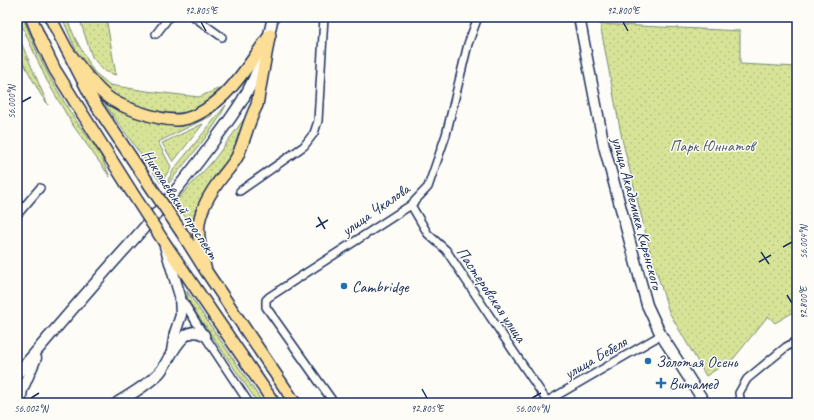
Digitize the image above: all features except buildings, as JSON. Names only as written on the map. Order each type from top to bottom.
[{"type":"main road","points":[[31,17],[40,41],[55,70],[131,191],[274,403]]},
{"type":"main road","name":"Николаевский проспект","points":[[50,17],[94,102],[294,403]]},
{"type":"main road","points":[[206,271],[198,234],[199,217],[202,207],[213,189],[236,157],[252,114],[257,105],[273,17]]},
{"type":"main road","name":"улица Академика Киренского","points":[[579,17],[604,146],[647,305],[661,335],[705,403]]},
{"type":"main road","points":[[67,50],[87,76],[105,95],[127,108],[141,113],[176,120],[190,117],[203,111],[222,97],[243,72],[270,35]]},
{"type":"main road","points":[[17,374],[93,284],[172,196],[196,166],[244,99],[258,69],[270,35]]},
{"type":"main road","points":[[164,242],[180,296],[181,315],[175,333],[172,352]]},
{"type":"main road","points":[[117,403],[147,383],[160,372],[172,352],[185,336],[192,332],[199,332],[204,335]]},
{"type":"main road","points":[[20,403],[26,378],[43,343]]},
{"type":"street","points":[[156,34],[170,17]]},
{"type":"street","points":[[194,17],[222,37]]},
{"type":"street","points":[[240,191],[304,146],[314,134],[318,121],[324,17]]},
{"type":"street","name":"улица Чкалова","points":[[334,403],[266,307],[266,300],[269,296],[411,205],[428,188],[446,135],[468,44],[478,17]]},
{"type":"street","points":[[17,215],[40,188]]},
{"type":"street","name":"Пастеровская улица","points":[[411,205],[428,234],[446,250],[545,402]]},
{"type":"street","points":[[180,296],[204,335],[250,403]]},
{"type":"street","name":"улица Бебеля","points":[[545,402],[661,335]]},
{"type":"street","points":[[742,403],[739,393],[747,379],[786,347],[797,341]]},
{"type":"green space","points":[[18,17],[23,17],[34,45],[49,76],[72,115],[100,154],[110,177],[72,124],[46,79]]},
{"type":"green space","points":[[62,17],[66,17],[76,40],[94,72],[110,85],[199,97],[218,89],[221,93],[188,113],[163,112],[116,99],[102,90],[77,53]]},
{"type":"green space","points":[[79,17],[106,17],[116,75],[104,71],[92,57]]},
{"type":"green space","name":"Парк Юннатов","points":[[600,24],[740,31],[740,64],[797,67],[797,310],[775,323],[768,316],[734,358],[706,376],[669,312],[650,251],[622,139]]},
{"type":"green space","points":[[17,33],[48,105],[17,51]]},
{"type":"green space","points":[[104,99],[117,109],[199,119],[213,113],[211,116],[158,142],[171,167],[161,183],[102,100]]},
{"type":"green space","points":[[226,105],[215,125],[169,183],[168,180],[174,169]]},
{"type":"green space","points":[[250,111],[236,150],[197,209],[194,230],[175,202],[213,161]]},
{"type":"green space","points":[[203,124],[173,162],[162,143]]},
{"type":"green space","points":[[187,291],[263,403],[258,403],[188,301]]},
{"type":"place","name":"Cambridge","points":[[344,286]]},
{"type":"place","name":"Золотая Осень","points":[[648,361]]},
{"type":"place","name":"Витамед","points":[[661,383]]}]
